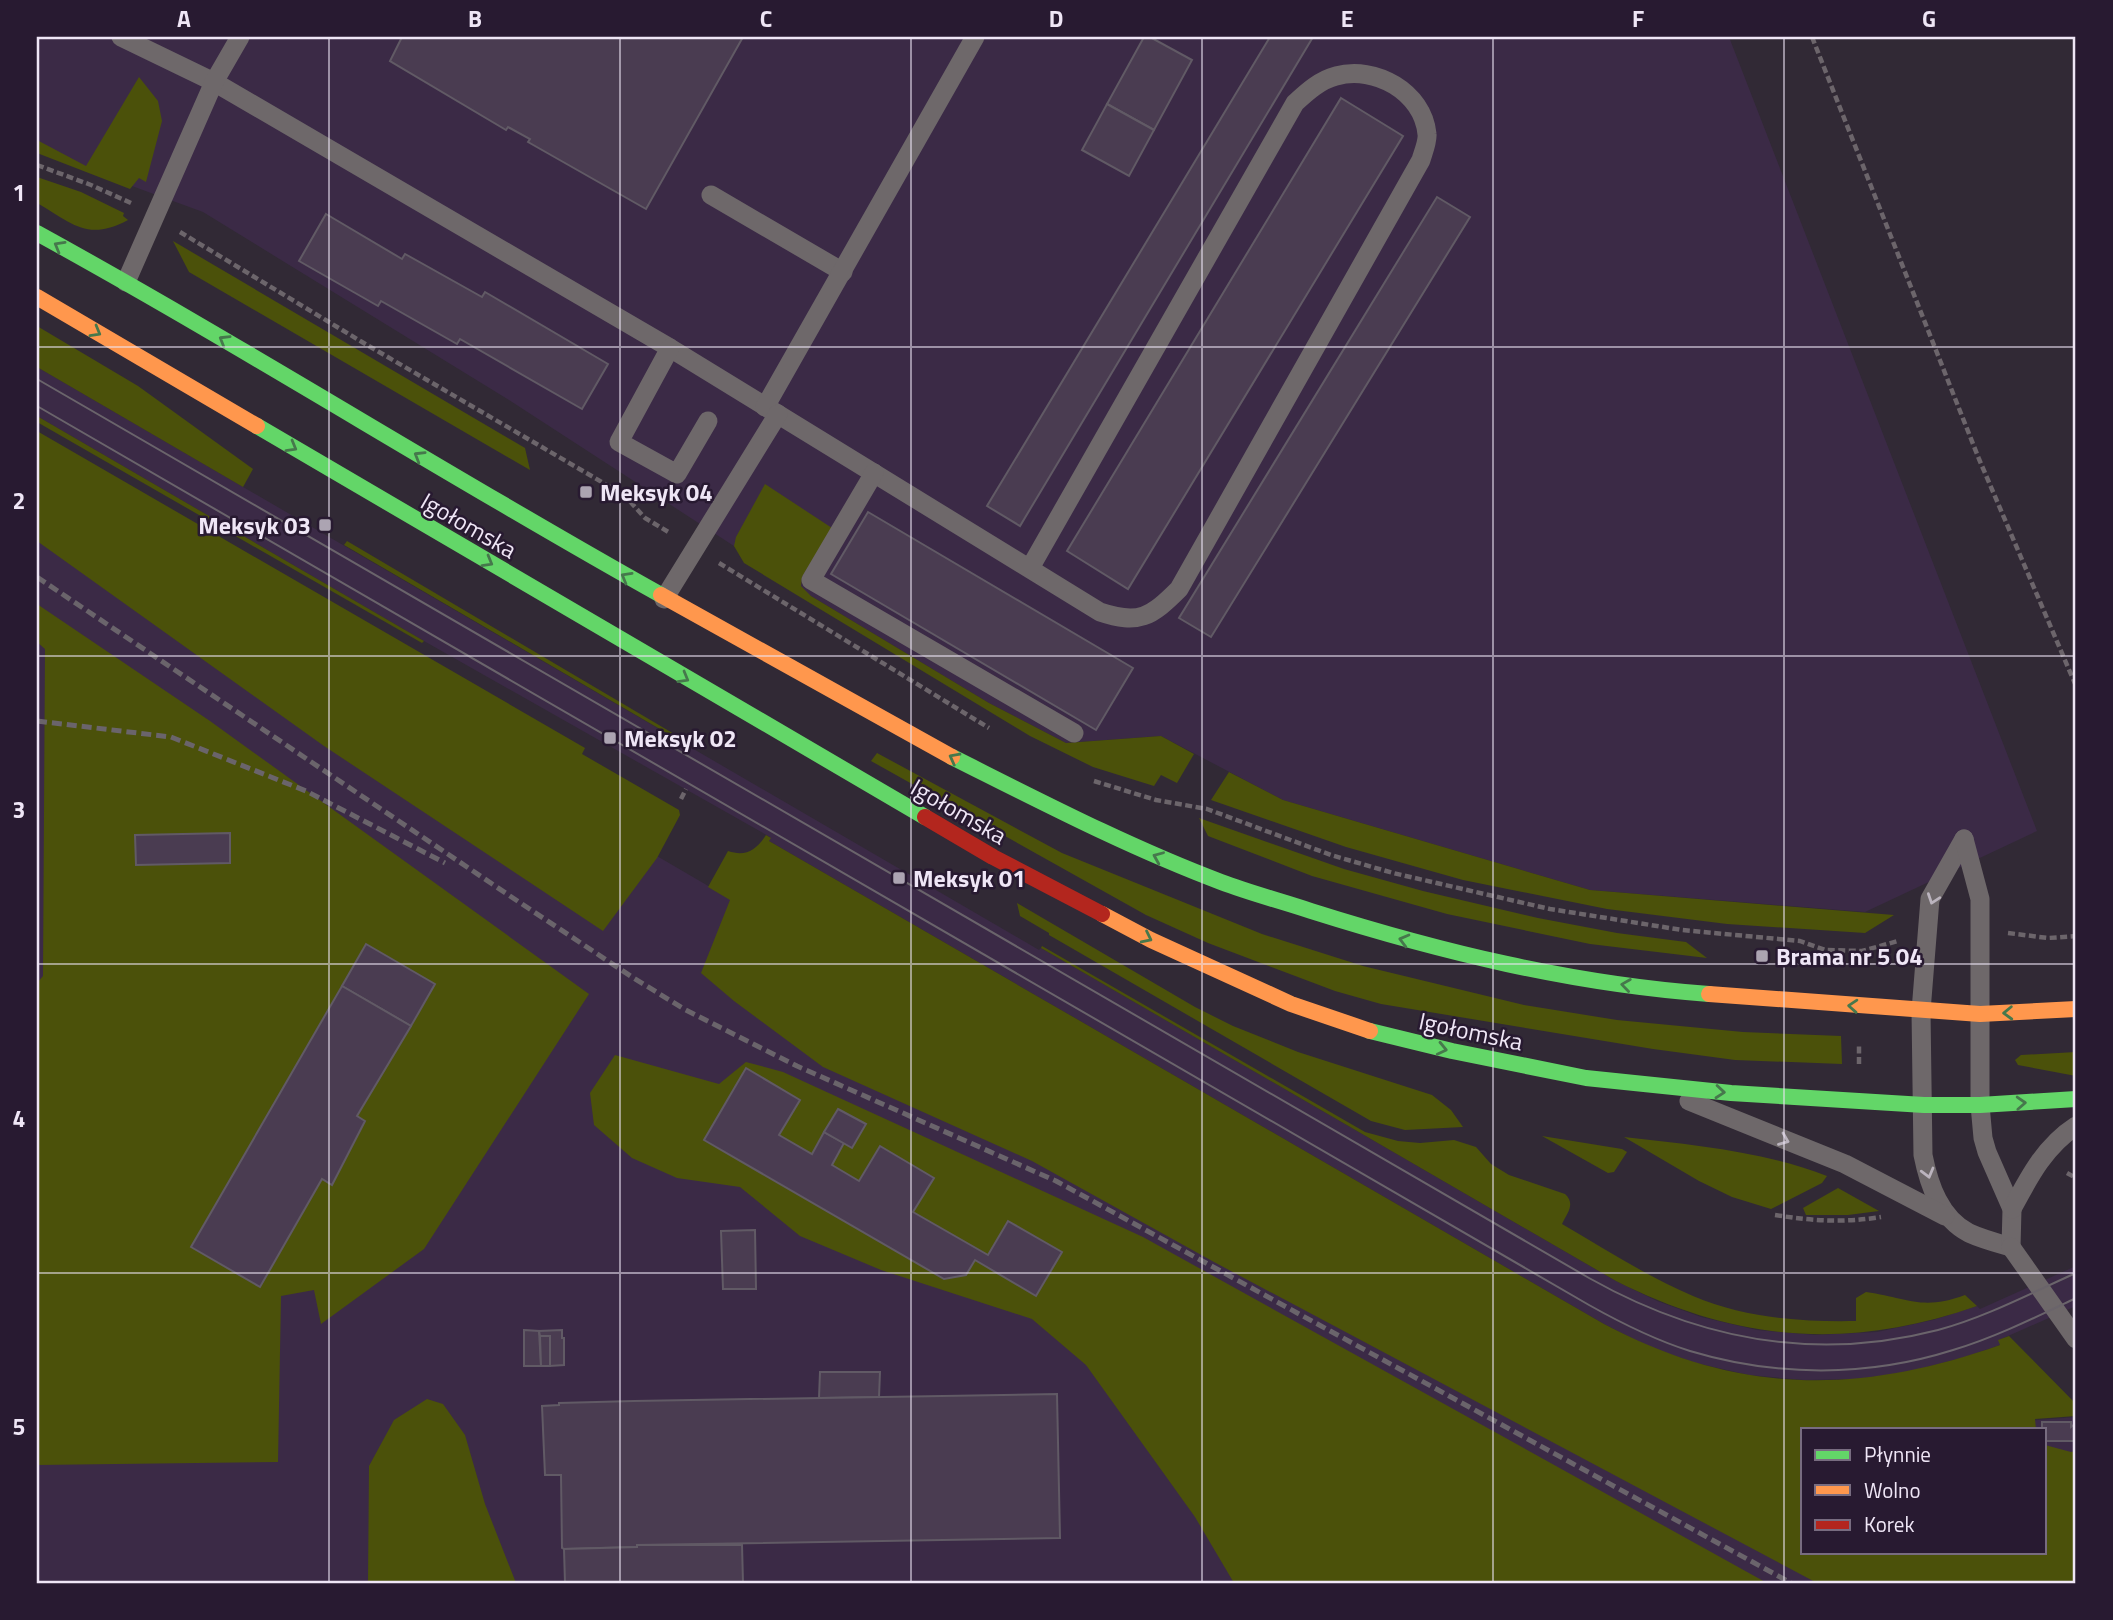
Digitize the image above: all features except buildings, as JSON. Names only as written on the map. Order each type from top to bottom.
[{"type":"main road","name":"Igołomska","points":[[37,233],[126,282],[664,598],[950,756],[1077,820],[1222,883],[1316,914],[1482,960],[1565,976],[1679,992],[1921,1011],[1980,1014],[2076,1009]]},
{"type":"main road","name":"Igołomska","points":[[37,297],[956,837],[1151,940],[1291,1004],[1375,1033],[1586,1078],[1653,1086],[1924,1105],[1980,1105],[2076,1098]]},
{"type":"lane","points":[[121,37],[214,82],[670,348],[1100,612],[1121,619],[1143,616],[1161,607],[1179,589],[1421,160],[1428,135],[1418,104],[1390,81],[1362,74],[1337,76],[1314,87],[1295,103],[1030,568]]},
{"type":"lane","points":[[126,282],[214,82],[240,37]]},
{"type":"lane","points":[[664,598],[772,411],[844,272],[975,37]]},
{"type":"lane","points":[[711,195],[844,272]]},
{"type":"lane","points":[[670,348],[619,442],[677,474],[708,421]]},
{"type":"lane","points":[[874,473],[811,580],[1074,733]]},
{"type":"lane","points":[[1950,1218],[1936,1198],[1923,1155],[1921,1011],[1930,899],[1964,839],[1980,899],[1980,1105],[1983,1138],[2012,1209],[2011,1247]]},
{"type":"lane","points":[[1653,1086],[1845,1164],[1950,1218],[1968,1233],[2011,1247],[2076,1339]]},
{"type":"lane","points":[[2012,1209],[2032,1171],[2051,1147],[2076,1126]]},
{"type":"path","points":[[1812,37],[1979,459],[2076,687]]},
{"type":"path","points":[[37,166],[91,185],[140,207]]},
{"type":"path","points":[[172,227],[624,495],[645,518],[676,536]]},
{"type":"path","points":[[718,562],[991,729]]},
{"type":"path","points":[[1091,780],[1156,800],[1207,809],[1331,855],[1393,873],[1501,899],[1598,918],[1682,930],[1800,941],[1825,950],[1861,951],[1905,939]]},
{"type":"path","points":[[681,799],[686,789]]},
{"type":"path","points":[[2018,933],[2049,938],[2076,936]]},
{"type":"path","points":[[1861,951],[1861,962]]},
{"type":"path","points":[[1859,1069],[1860,1036]]},
{"type":"path","points":[[1775,1215],[1819,1222],[1850,1222],[1885,1217]]},
{"type":"shaded area","points":[[37,37],[1729,37],[2037,831],[1865,912],[1590,890],[1283,800],[1161,736],[1066,743],[989,703],[811,596],[509,400],[203,212],[80,167],[37,145]]},
{"type":"shaded area","points":[[37,367],[1039,950],[1041,948],[1616,1281],[1657,1301],[1701,1317],[1757,1330],[1815,1335],[1877,1332],[1933,1320],[1977,1306],[1980,1309],[2076,1266],[2076,1306],[1999,1340],[2000,1345],[1965,1357],[1908,1372],[1857,1379],[1804,1380],[1749,1375],[1696,1363],[1651,1348],[1604,1324],[769,841],[770,837],[424,641],[37,416]]},
{"type":"shaded area","points":[[37,474],[525,779],[883,988],[1801,1428],[1801,1554],[2046,1554],[2046,1428],[1942,1428],[2076,1417],[2076,1583],[37,1583]]},
{"type":"green space","points":[[139,77],[158,101],[162,121],[146,182],[139,178],[130,189],[37,153],[37,140],[86,166]]},
{"type":"green space","points":[[37,177],[81,192],[124,213],[123,216],[128,220],[114,226],[90,230],[70,223],[37,203]]},
{"type":"green space","points":[[173,241],[525,448],[530,470],[189,272]]},
{"type":"green space","points":[[37,326],[138,386],[253,469],[243,487],[37,367]]},
{"type":"green space","points":[[37,416],[424,641],[422,643],[37,422]]},
{"type":"green space","points":[[37,431],[585,748],[582,754],[679,810],[680,815],[657,858],[603,931],[324,746],[37,541]]},
{"type":"green space","points":[[765,484],[832,528],[802,577],[801,586],[811,596],[989,703],[1066,743],[1161,736],[1194,754],[1177,783],[1161,775],[1154,786],[1093,767],[1030,736],[744,563],[734,546],[736,537]]},
{"type":"green space","points":[[347,541],[686,741],[694,749],[344,545]]},
{"type":"green space","points":[[37,604],[210,721],[589,994],[424,1249],[321,1324],[314,1290],[281,1296],[278,1462],[37,1465],[37,983],[43,976],[45,649],[37,642]]},
{"type":"green space","points":[[877,753],[1062,853],[1262,934],[1363,966],[1524,1005],[1617,1020],[1743,1032],[1841,1036],[1842,1064],[1735,1060],[1653,1049],[1381,1004],[1335,991],[1208,943],[1146,915],[871,761]]},
{"type":"green space","points":[[1229,772],[1283,800],[1590,890],[1894,915],[1865,933],[1727,924],[1607,909],[1463,880],[1346,847],[1211,800]]},
{"type":"green space","points":[[1199,818],[1344,869],[1423,891],[1538,918],[1617,933],[1686,942],[1707,958],[1590,944],[1447,914],[1312,876],[1208,836]]},
{"type":"green space","points":[[766,835],[771,838],[769,841],[1604,1324],[1654,1347],[1702,1364],[1751,1375],[1799,1380],[1848,1379],[1897,1373],[1948,1361],[2000,1345],[1998,1340],[2009,1336],[2076,1404],[2076,1416],[2035,1419],[2036,1428],[1801,1428],[1801,1554],[2046,1554],[2046,1445],[2076,1451],[2076,1583],[1817,1583],[1214,1262],[1032,1161],[823,1067],[701,973],[730,900],[708,887],[728,851],[745,853],[758,845]]},
{"type":"green space","points":[[1017,903],[1195,1007],[1233,1026],[1298,1052],[1432,1095],[1451,1110],[1463,1127],[1405,1130],[1371,1121],[1049,935],[1020,916]]},
{"type":"green space","points":[[1042,946],[1365,1132],[1398,1141],[1420,1143],[1454,1140],[1476,1147],[1491,1164],[1509,1175],[1565,1194],[1570,1205],[1562,1224],[1643,1271],[1693,1296],[1753,1314],[1815,1321],[1856,1321],[1856,1298],[1866,1292],[1926,1303],[1965,1295],[1977,1306],[1883,1330],[1838,1334],[1750,1328],[1706,1317],[1661,1301],[1616,1281],[1041,948]]},
{"type":"green space","points":[[2076,1052],[2076,1076],[2018,1065],[2015,1060],[2021,1055]]},
{"type":"green space","points":[[615,1055],[719,1084],[746,1062],[783,1072],[1143,1237],[1767,1583],[1234,1583],[1195,1517],[1086,1365],[1032,1319],[881,1270],[800,1236],[740,1187],[677,1178],[632,1158],[594,1125],[590,1093]]},
{"type":"green space","points":[[1542,1136],[1627,1152],[1614,1172],[1608,1173]]},
{"type":"green space","points":[[1624,1137],[1752,1155],[1778,1160],[1827,1176],[1822,1183],[1771,1209],[1732,1197],[1699,1181]]},
{"type":"green space","points":[[1838,1188],[1879,1211],[1848,1215],[1806,1215],[1803,1208]]},
{"type":"green space","points":[[427,1399],[443,1404],[465,1435],[485,1504],[516,1583],[368,1583],[369,1466],[394,1420]]},
{"type":"tram line","points":[[37,379],[1589,1278],[1631,1299],[1673,1317],[1715,1330],[1803,1344],[1847,1344],[1892,1339],[1956,1325],[2076,1273]]},
{"type":"tram line","points":[[37,406],[1589,1305],[1651,1336],[1690,1351],[1755,1366],[1855,1369],[1921,1359],[1969,1345],[2076,1298]]},
{"type":"railway","points":[[37,577],[510,896],[684,1009],[797,1066],[1056,1181],[1791,1583]]},
{"type":"railway","points":[[37,721],[171,737],[306,791],[445,863]]},
{"type":"traffic: fast","points":[[37,233],[661,595]]},
{"type":"traffic: fast","points":[[257,426],[925,817]]},
{"type":"traffic: fast","points":[[952,757],[1118,839],[1254,893],[1409,940],[1507,964],[1607,983],[1709,994]]},
{"type":"traffic: fast","points":[[1370,1031],[1452,1051],[1586,1078],[1731,1093],[1924,1105],[1980,1105],[2076,1099]]},
{"type":"traffic: slow","points":[[37,297],[257,426]]},
{"type":"traffic: slow","points":[[661,595],[952,757]]},
{"type":"traffic: slow","points":[[1102,914],[1151,940],[1291,1004],[1370,1031]]},
{"type":"traffic: slow","points":[[1709,994],[1980,1014],[2076,1009]]},
{"type":"traffic: jam","points":[[925,817],[993,857],[1102,914]]},
{"type":"place","name":"Meksyk 04","points":[[586,492]]},
{"type":"place","name":"Meksyk 03","points":[[325,525]]},
{"type":"place","name":"Meksyk 02","points":[[610,738]]},
{"type":"place","name":"Meksyk 01","points":[[899,878]]},
{"type":"place","name":"Brama nr 5 04","points":[[1762,956]]}]
